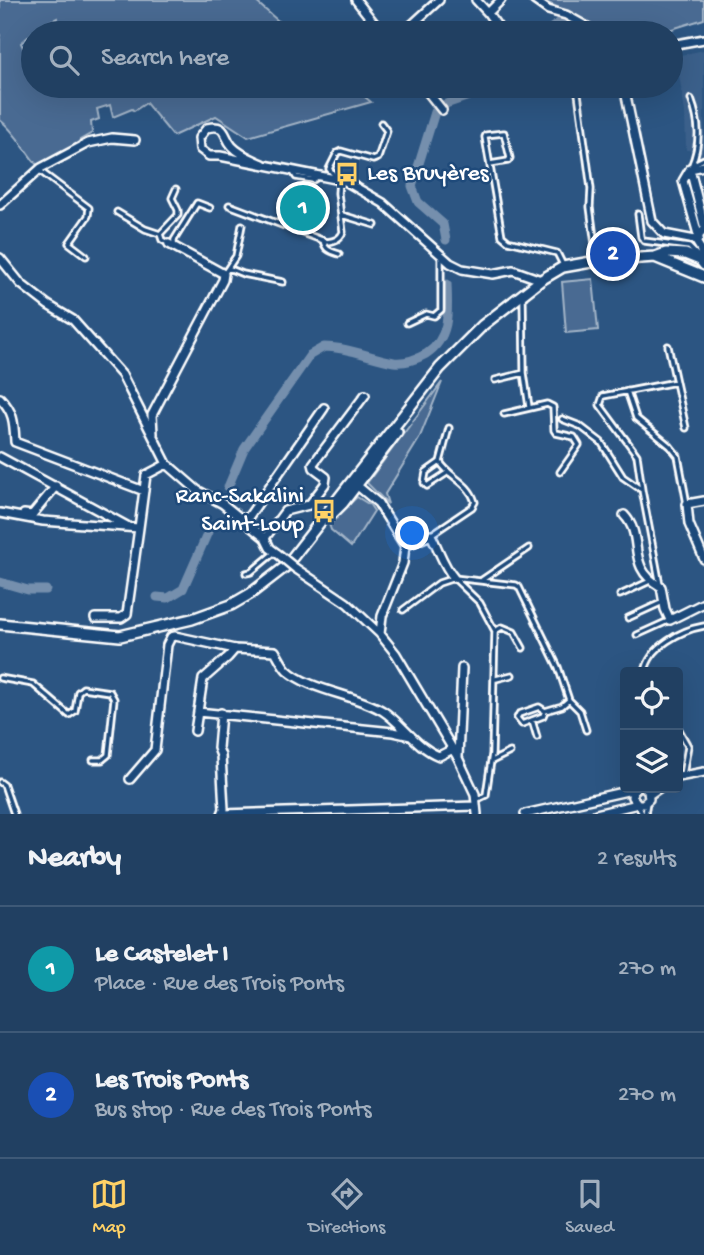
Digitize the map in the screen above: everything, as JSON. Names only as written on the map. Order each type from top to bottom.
[{"type":"street","points":[[356,0],[373,21]]},
{"type":"street","points":[[416,21],[439,0]]},
{"type":"street","points":[[476,0],[493,21]]},
{"type":"street","points":[[488,13],[501,0]]},
{"type":"street","points":[[534,0],[548,10],[576,21]]},
{"type":"street","points":[[683,43],[704,39]]},
{"type":"street","points":[[433,98],[440,107]]},
{"type":"street","points":[[627,98],[652,220],[664,234],[691,238],[700,243]]},
{"type":"street","points":[[263,164],[244,155],[230,144],[227,133],[222,128],[212,127],[202,132],[199,138],[200,149],[209,156],[338,179],[383,203],[441,257],[463,270],[492,274],[513,270],[541,280]]},
{"type":"street","points":[[0,205],[39,170],[88,143],[112,138],[135,140]]},
{"type":"street","points":[[220,156],[230,144]]},
{"type":"street","points":[[691,167],[704,166]]},
{"type":"street","points":[[691,167],[684,181],[684,188],[703,262]]},
{"type":"street","points":[[691,167],[704,225]]},
{"type":"street","points":[[700,243],[704,230]]},
{"type":"street","points":[[154,438],[152,415],[226,271],[172,245]]},
{"type":"street","points":[[0,624],[120,636],[192,619],[231,604],[285,567],[395,435],[404,416],[440,368],[466,340],[541,280],[563,267],[597,261],[656,257],[666,253],[685,254],[703,262]]},
{"type":"street","points":[[656,257],[704,277]]},
{"type":"street","points":[[0,258],[21,284],[73,320],[122,375],[167,464],[197,490],[223,504],[265,538],[270,548],[347,603],[380,634],[396,654],[458,758],[476,807],[222,814],[225,805],[218,748],[221,713]]},
{"type":"street","points":[[513,270],[526,291]]},
{"type":"street","points":[[265,538],[285,511],[309,505],[325,484],[326,477],[314,468],[313,464],[365,394]]},
{"type":"street","points":[[0,398],[10,408],[13,416],[15,442],[144,491]]},
{"type":"street","points":[[245,522],[324,408]]},
{"type":"street","points":[[0,457],[135,528]]},
{"type":"street","points":[[95,618],[121,618],[127,614],[135,528],[146,475],[167,464]]},
{"type":"street","points":[[354,483],[378,503],[405,546],[404,563],[382,616],[380,634]]},
{"type":"street","points":[[0,512],[32,514],[56,486]]},
{"type":"street","points":[[704,500],[687,504],[689,524],[704,559]]},
{"type":"street","points":[[0,512],[25,518],[135,528]]},
{"type":"street","points":[[624,515],[632,523],[636,556],[641,570],[650,581],[661,587],[670,620],[704,603]]},
{"type":"street","points":[[405,546],[431,535],[440,551],[443,565],[454,578]]},
{"type":"street","points":[[130,779],[155,750],[167,645],[171,637],[175,636],[234,649],[275,651],[288,670],[301,678],[374,705],[391,716],[428,752],[439,756],[453,749]]},
{"type":"street","points":[[195,731],[203,679],[229,657],[234,649]]},
{"type":"street","points":[[458,758],[462,668]]},
{"type":"street","points":[[198,712],[412,736]]},
{"type":"street","points":[[683,777],[704,772]]},
{"type":"street","points":[[525,814],[620,792]]},
{"type":"street","points":[[634,793],[632,797],[638,804]]},
{"type":"street","points":[[596,814],[638,804],[645,793]]},
{"type":"lane","points":[[579,98],[591,189],[590,206],[597,261]]},
{"type":"lane","points":[[691,99],[699,120],[691,167]]},
{"type":"lane","points":[[229,205],[323,240],[333,241],[342,235],[342,215],[338,179],[329,169],[337,153],[341,151],[373,160],[378,158],[387,131],[381,123]]},
{"type":"lane","points":[[490,164],[508,161],[510,158],[505,133],[485,137],[502,236],[508,241],[557,254],[563,267]]},
{"type":"lane","points":[[691,167],[704,159]]},
{"type":"lane","points":[[39,170],[89,208],[88,216],[69,243],[86,256]]},
{"type":"lane","points":[[160,234],[178,215],[172,198],[176,189]]},
{"type":"lane","points":[[160,234],[162,240],[172,245],[197,203],[210,208]]},
{"type":"lane","points":[[117,212],[145,229],[160,234]]},
{"type":"lane","points":[[638,214],[644,241],[689,247],[703,262]]},
{"type":"lane","points":[[342,215],[375,225]]},
{"type":"lane","points":[[242,225],[236,256],[226,271],[283,282]]},
{"type":"lane","points":[[323,240],[324,247],[340,254]]},
{"type":"lane","points":[[407,323],[426,314],[439,314],[441,257]]},
{"type":"lane","points":[[526,291],[524,373],[529,407]]},
{"type":"lane","points":[[668,346],[686,428]]},
{"type":"lane","points":[[495,380],[524,373]]},
{"type":"lane","points":[[661,587],[637,455],[600,405],[600,399],[603,396],[676,383]]},
{"type":"lane","points":[[627,391],[636,418],[678,456],[687,504]]},
{"type":"lane","points":[[504,414],[550,405],[554,411],[556,433],[578,439],[579,445],[559,472]]},
{"type":"lane","points":[[562,419],[580,426],[601,442],[623,477],[642,490]]},
{"type":"lane","points":[[447,473],[427,486],[424,483],[426,472],[440,462],[449,428]]},
{"type":"lane","points":[[431,535],[472,507],[475,502],[463,481],[447,473],[440,462]]},
{"type":"lane","points":[[481,582],[529,548]]},
{"type":"lane","points":[[246,573],[277,553]]},
{"type":"lane","points":[[454,578],[480,603],[495,631],[492,761],[486,795],[476,807]]},
{"type":"lane","points":[[403,610],[439,583],[454,578],[516,585],[558,667],[569,700],[580,712],[586,730]]},
{"type":"lane","points":[[620,596],[650,581]]},
{"type":"lane","points":[[628,618],[663,602]]},
{"type":"lane","points":[[637,635],[670,620]]},
{"type":"lane","points":[[646,667],[648,660],[660,647],[687,631],[704,626]]},
{"type":"lane","points":[[495,631],[502,627],[514,632],[523,648]]},
{"type":"lane","points":[[496,678],[512,675]]},
{"type":"lane","points":[[0,678],[33,684],[69,715],[75,711],[78,692],[83,688],[110,692],[114,699],[108,755],[102,760],[93,760]]},
{"type":"lane","points":[[545,711],[539,707],[517,715],[520,723],[532,720],[569,700]]},
{"type":"lane","points":[[532,720],[537,737]]},
{"type":"lane","points":[[683,737],[688,746],[683,768]]},
{"type":"lane","points":[[492,761],[510,752]]},
{"type":"lane","points":[[0,782],[4,785],[14,814]]},
{"type":"lane","points":[[644,814],[646,793]]},
{"type":"lane","points":[[638,804],[644,814]]},
{"type":"shaded area","points":[[0,0],[254,0],[278,21],[57,21],[57,18],[51,21],[21,21],[21,98],[366,98],[371,102],[248,137],[216,116],[173,136],[146,103],[134,111],[132,109],[113,117],[110,105],[97,109],[99,119],[91,122],[92,133],[80,140],[75,147],[37,165],[0,120]]},
{"type":"shaded area","points":[[541,0],[704,0],[704,19],[683,26],[683,21],[585,21]]},
{"type":"shaded area","points":[[704,50],[704,158],[697,160],[698,151],[686,150],[683,54]]},
{"type":"shaded area","points":[[593,279],[598,330],[566,333],[562,282]]},
{"type":"shaded area","points":[[442,382],[419,439],[385,494],[388,504],[367,483]]},
{"type":"shaded area","points":[[357,497],[374,511],[351,547],[331,530],[329,524]]},
{"type":"waterway","points":[[446,240],[443,224],[418,202],[412,186],[435,112],[440,106],[463,98]]},
{"type":"waterway","points":[[228,487],[244,449],[310,355],[324,347],[394,362],[407,361],[426,354],[444,332],[447,284]]},
{"type":"waterway","points":[[157,597],[168,598],[183,589],[208,532]]},
{"type":"waterway","points":[[0,582],[28,590],[46,590]]},
{"type":"place","name":"Les Bruyères","points":[[347,174]]},
{"type":"place","name":"Le Castelet I","points":[[303,208]]},
{"type":"place","name":"Les Trois Ponts","points":[[613,254]]},
{"type":"place","name":"Ranc-Sakalini Saint-Loup","points":[[324,511]]}]
